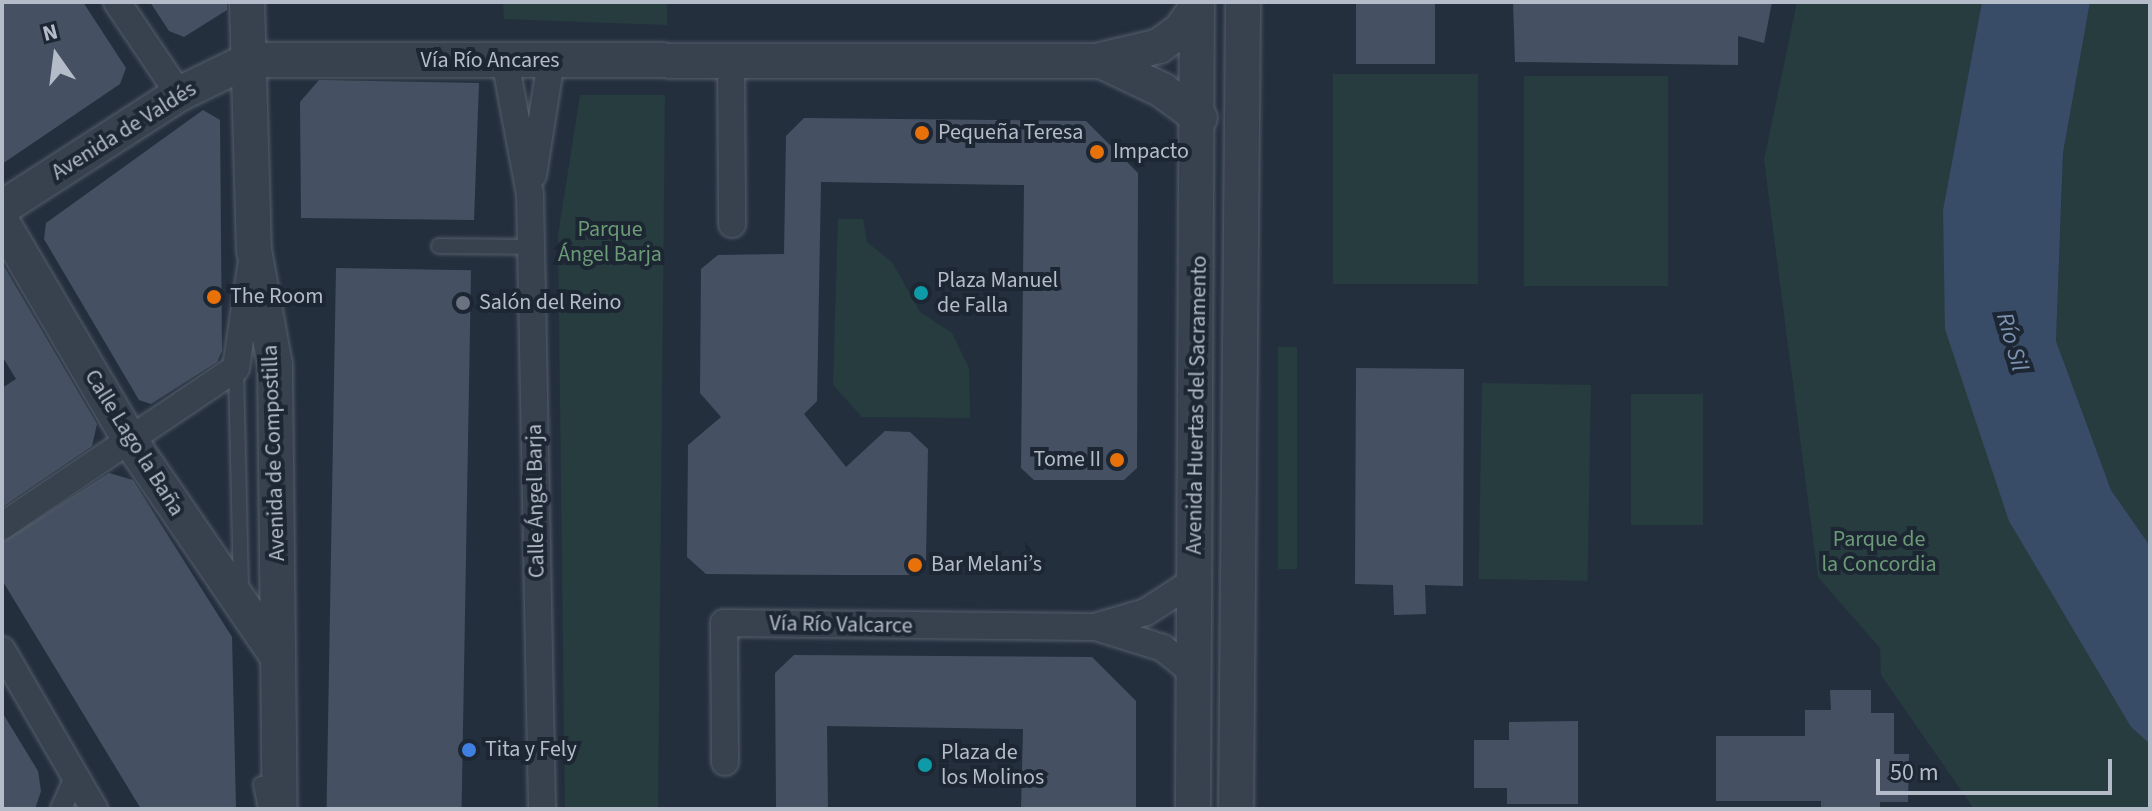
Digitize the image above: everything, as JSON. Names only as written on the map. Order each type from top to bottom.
[{"type":"street","points":[[117,2],[179,94]]},
{"type":"street","name":"Avenida de Compostilla","points":[[247,2],[254,250],[275,365],[277,656],[271,796]]},
{"type":"street","name":"Avenida Huertas del Sacramento","points":[[1236,809],[1243,2]]},
{"type":"street","name":"Vía Río Ancares","points":[[249,60],[1101,61],[1159,46],[1180,31],[1197,5]]},
{"type":"street","name":"Avenida Huertas del Sacramento","points":[[1193,809],[1200,118],[1197,5]]},
{"type":"street","name":"Avenida de Valdés","points":[[2,208],[179,94],[249,60]]},
{"type":"street","name":"Calle Ángel Barja","points":[[505,61],[530,194],[542,809]]},
{"type":"street","name":"Calle Ángel Barja","points":[[530,194],[551,61]]},
{"type":"street","points":[[731,61],[732,224]]},
{"type":"street","name":"Vía Río Ancares","points":[[1101,61],[1162,90],[1200,118]]},
{"type":"street","name":"Calle Lago la Baña","points":[[2,222],[131,442],[242,609],[277,656]]},
{"type":"street","points":[[2,526],[131,442],[236,368],[254,250]]},
{"type":"street","name":"Vía Río Valcarce","points":[[1096,627],[1146,612],[1195,580]]},
{"type":"street","name":"Vía Río Valcarce","points":[[725,762],[724,623],[1096,627],[1163,648],[1194,673]]},
{"type":"street","points":[[2,650],[94,809]]},
{"type":"street","points":[[61,809],[75,778]]},
{"type":"lane","points":[[439,246],[531,247]]},
{"type":"lane","points":[[236,368],[242,609]]},
{"type":"lane","points":[[266,809],[271,796]]},
{"type":"green space","points":[[503,2],[667,2],[667,25],[504,19]]},
{"type":"green space","name":"Parque de la Concordia","points":[[1797,2],[1982,2],[1943,210],[2131,727],[2150,744],[2150,809],[1974,809],[1881,675],[1880,648],[1818,577],[1764,160]]},
{"type":"green space","points":[[2090,2],[2150,2],[2150,546],[2111,490],[2056,341],[2063,153]]},
{"type":"green space","points":[[1333,74],[1478,74],[1478,284],[1333,284]]},
{"type":"green space","points":[[1524,76],[1668,76],[1668,286],[1524,286]]},
{"type":"green space","name":"Parque Ángel Barja","points":[[580,95],[665,95],[658,809],[565,809],[558,235]]},
{"type":"green space","points":[[838,219],[863,219],[867,242],[892,262],[920,312],[952,333],[969,368],[970,418],[862,417],[833,385]]},
{"type":"green space","points":[[1278,347],[1297,347],[1297,569],[1278,569]]},
{"type":"green space","points":[[1482,383],[1591,385],[1588,581],[1479,579]]},
{"type":"green space","points":[[1631,394],[1703,394],[1703,525],[1631,525]]},
{"type":"water","name":"Río Sil","points":[[1982,2],[2090,2],[2063,153],[2056,341],[2111,490],[2150,546],[2150,744],[2131,727],[2009,521],[1945,329],[1943,210]]},
{"type":"building","points":[[2,2],[83,2],[126,68],[120,84],[2,164]]},
{"type":"building","points":[[150,2],[227,2],[227,10],[184,37],[169,31]]},
{"type":"building","points":[[1356,2],[1435,2],[1435,64],[1356,64]]},
{"type":"building","points":[[1513,2],[1772,2],[1764,43],[1738,36],[1738,65],[1515,62]]},
{"type":"building","points":[[319,80],[479,83],[474,220],[301,218],[300,102]]},
{"type":"building","points":[[203,110],[220,120],[222,351],[217,362],[151,404],[139,400],[44,239],[46,223]]},
{"type":"building","points":[[804,118],[1086,121],[1138,173],[1137,468],[1124,480],[1034,480],[1021,468],[1024,185],[821,182],[817,401],[804,414],[846,467],[885,431],[910,432],[928,449],[926,560],[911,575],[706,574],[687,557],[688,445],[721,417],[700,393],[701,269],[718,255],[784,254],[786,136]]},
{"type":"building","points":[[2,263],[97,424],[92,446],[2,507],[2,388],[16,379],[2,356]]},
{"type":"building","points":[[336,268],[471,270],[462,809],[327,809]]},
{"type":"building","points":[[1356,368],[1464,369],[1463,586],[1425,585],[1426,614],[1394,615],[1393,585],[1355,584]]},
{"type":"building","points":[[109,473],[133,480],[232,637],[236,809],[141,809],[2,580],[2,542]]},
{"type":"building","points":[[794,655],[1092,657],[1136,701],[1136,809],[1021,809],[1023,729],[827,726],[828,809],[776,809],[775,673]]},
{"type":"building","points":[[1830,690],[1871,690],[1871,713],[1894,713],[1894,754],[1909,754],[1908,802],[1880,802],[1880,809],[1821,809],[1821,801],[1716,801],[1716,736],[1805,736],[1805,710],[1831,710]]},
{"type":"building","points":[[2,712],[38,771],[41,791],[35,809],[2,809]]},
{"type":"building","points":[[1578,721],[1578,804],[1507,804],[1507,788],[1474,788],[1474,740],[1509,740],[1509,722]]},
{"type":"place","name":"Pequeña Teresa","points":[[922,133]]},
{"type":"place","name":"Impacto","points":[[1097,152]]},
{"type":"place","name":"Plaza Manuel de Falla","points":[[921,293]]},
{"type":"place","name":"The Room","points":[[214,297]]},
{"type":"place","name":"Salón del Reino","points":[[463,303]]},
{"type":"place","name":"Tome II","points":[[1117,460]]},
{"type":"place","name":"Bar Melani’s","points":[[915,565]]},
{"type":"place","name":"Tita y Fely","points":[[469,750]]},
{"type":"place","name":"Plaza de los Molinos","points":[[925,765]]}]
